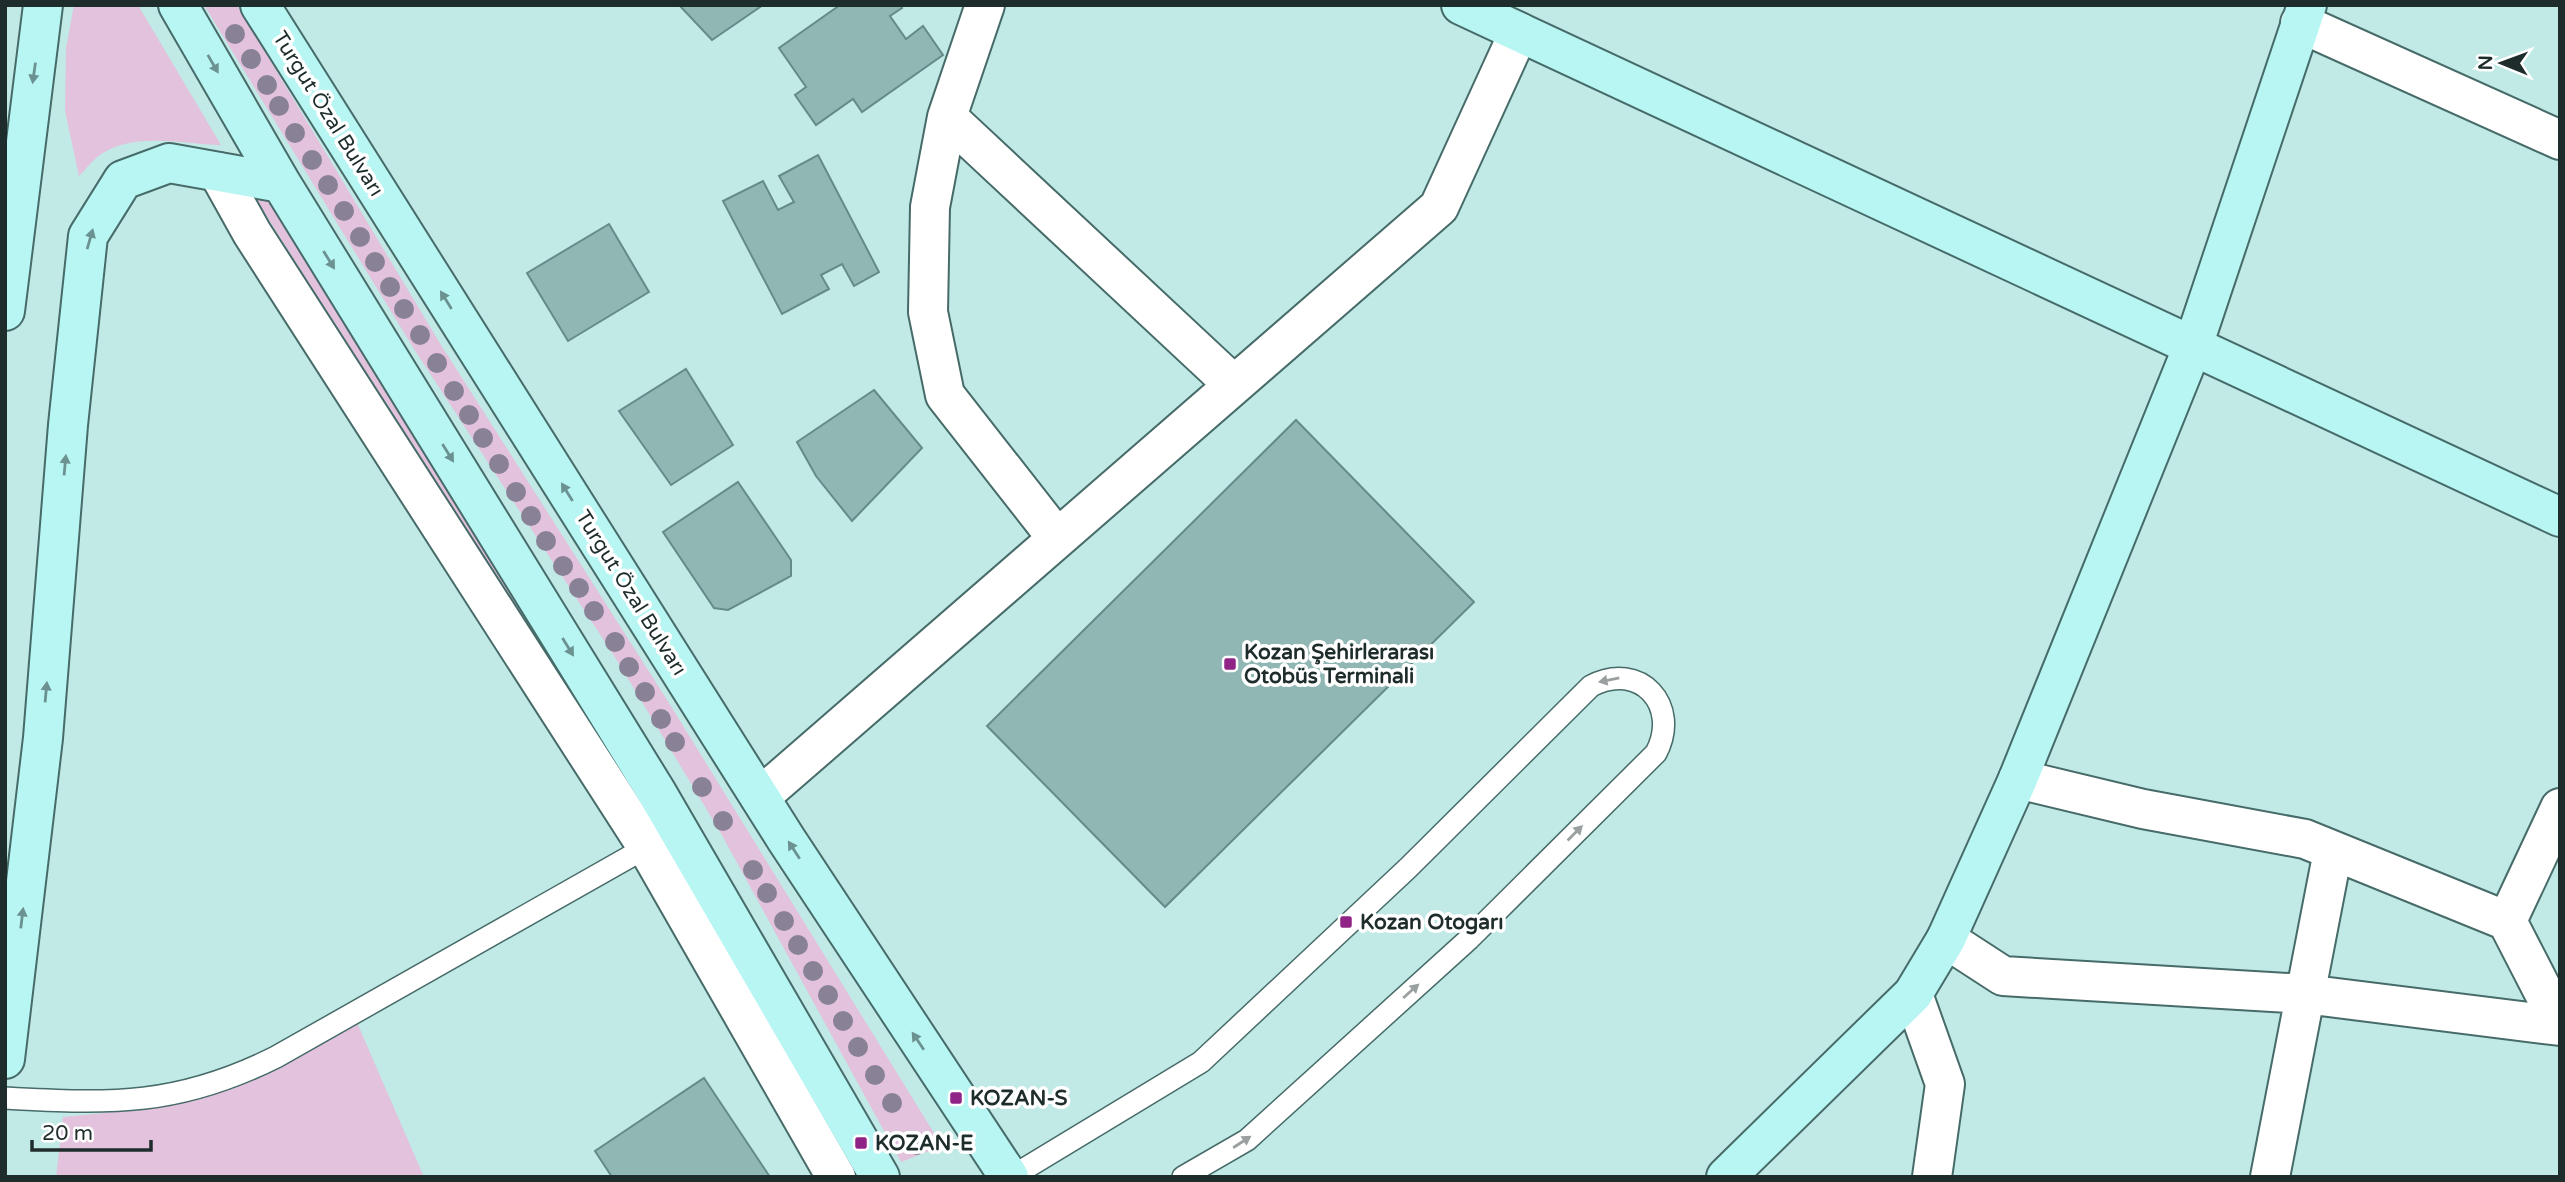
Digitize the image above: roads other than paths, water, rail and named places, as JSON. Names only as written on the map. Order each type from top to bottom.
[{"type":"main road","points":[[5,311],[43,5]]},
{"type":"main road","points":[[178,5],[281,183],[657,793],[880,1177]]},
{"type":"main road","points":[[1461,5],[2560,517]]},
{"type":"main road","name":"Turgut Özal Bulvarı","points":[[268,8],[760,797],[1010,1177]]},
{"type":"main road","points":[[1726,1177],[1913,994],[1947,939],[2018,779],[2193,346],[2304,14]]},
{"type":"main road","points":[[5,1059],[43,738],[68,425],[88,236],[123,180],[169,163],[281,183]]},
{"type":"street","points":[[985,5],[947,117],[930,207],[928,312],[945,395],[1057,538]]},
{"type":"street","points":[[2304,14],[2560,140]]},
{"type":"street","points":[[760,797],[1439,207],[1519,32]]},
{"type":"street","points":[[947,117],[1234,385]]},
{"type":"street","points":[[218,172],[252,233],[647,847],[836,1177]]},
{"type":"street","points":[[2018,779],[2143,809],[2305,839],[2507,921],[2560,1025]]},
{"type":"street","points":[[2507,921],[2560,808]]},
{"type":"street","points":[[2270,1177],[2333,851]]},
{"type":"street","points":[[1947,939],[2003,976],[2305,993],[2560,1025]]},
{"type":"street","points":[[1913,994],[1945,1084],[1932,1177]]},
{"type":"lane","points":[[1010,1177],[1201,1062],[1408,868],[1591,686],[1615,677],[1636,681],[1647,688],[1657,698],[1665,724],[1663,739],[1656,753],[1469,939],[1247,1140],[1183,1177]]},
{"type":"lane","points":[[5,1098],[105,1103],[143,1101],[214,1085],[276,1057],[647,847]]},
{"type":"place","name":"Kozan Şehirlerarası Otobüs Terminali","points":[[1230,664]]},
{"type":"place","name":"Kozan Otogarı","points":[[1346,922]]},
{"type":"place","name":"KOZAN-S","points":[[956,1098]]},
{"type":"place","name":"KOZAN-E","points":[[861,1143]]}]
